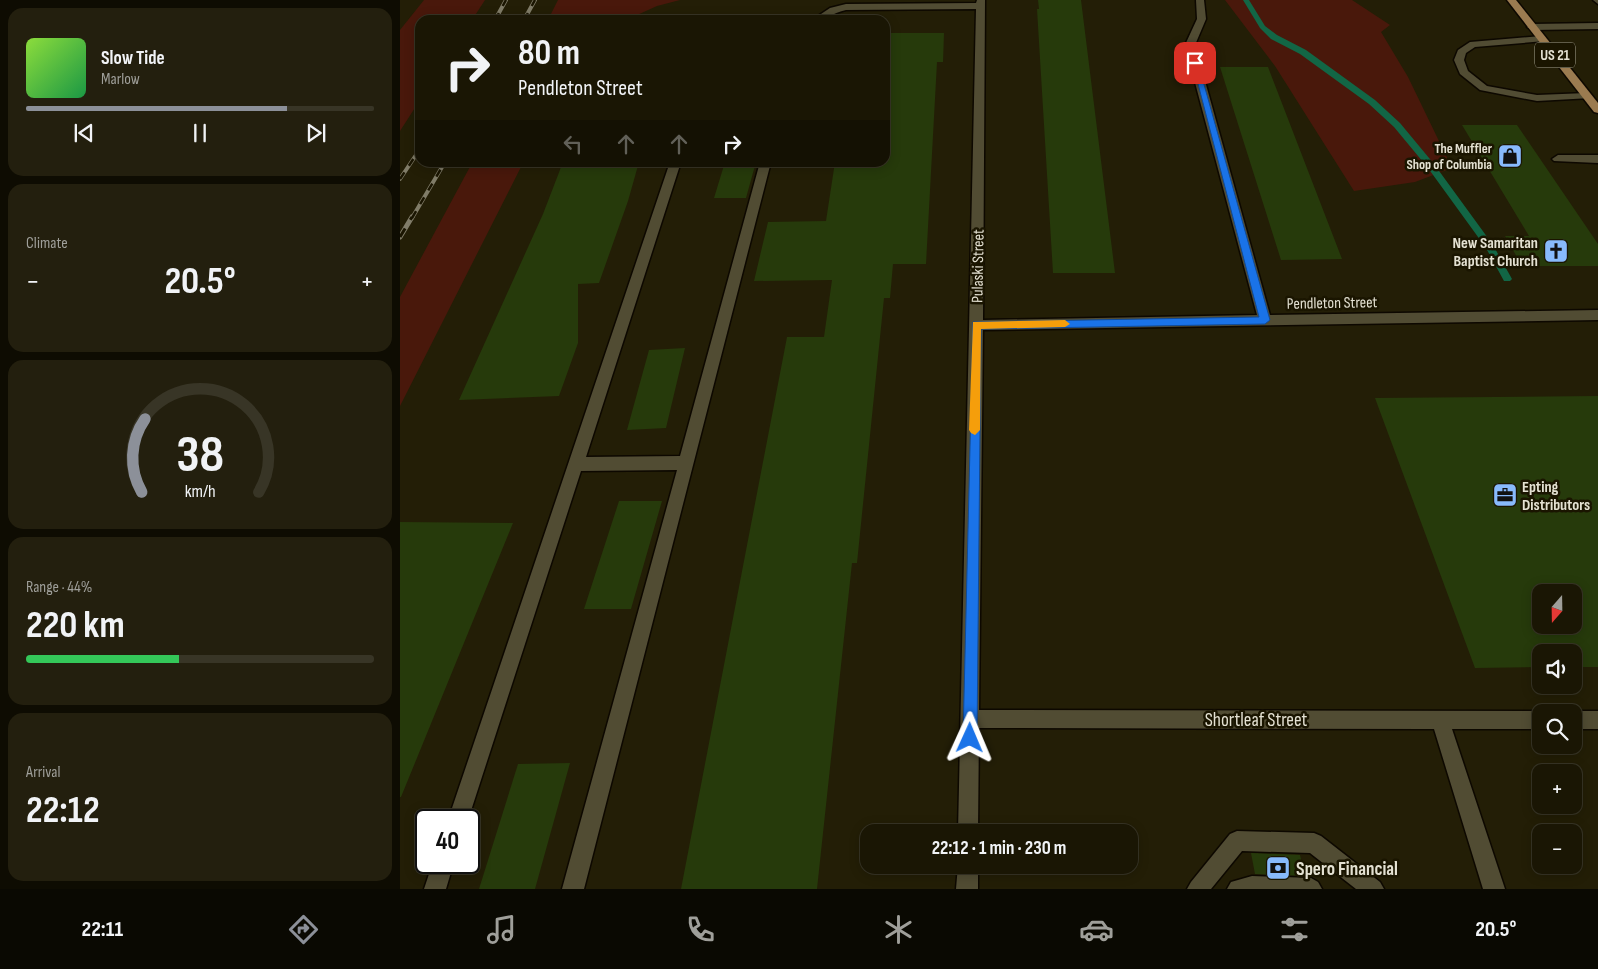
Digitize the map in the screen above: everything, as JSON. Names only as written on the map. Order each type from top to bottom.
[{"type":"main road","name":"US 21","points":[[1511,0],[1598,110]]},
{"type":"street","points":[[1200,0],[1204,11],[1203,19],[1190,45],[1265,320]]},
{"type":"street","points":[[825,15],[833,10],[846,7],[981,3]]},
{"type":"street","name":"Pulaski Street","points":[[968,824],[981,3]]},
{"type":"street","points":[[1532,27],[1598,26]]},
{"type":"street","points":[[1542,39],[1473,44],[1461,52],[1459,60],[1464,72],[1484,88],[1537,98],[1587,96]]},
{"type":"street","points":[[1558,159],[1598,159]]},
{"type":"street","points":[[462,809],[674,167]]},
{"type":"street","points":[[573,889],[765,167]]},
{"type":"street","name":"Pendleton Street","points":[[976,325],[1598,315]]},
{"type":"street","points":[[576,464],[687,463]]},
{"type":"street","name":"Shortleaf Street","points":[[970,719],[1532,720]]},
{"type":"street","points":[[1440,720],[1494,889]]},
{"type":"street","points":[[1582,720],[1598,720]]},
{"type":"street","points":[[1198,889],[1237,841],[1314,843],[1373,889]]},
{"type":"street","points":[[435,889],[440,874]]},
{"type":"street","points":[[967,889],[968,874]]},
{"type":"street","points":[[1238,889],[1252,886],[1311,889]]},
{"type":"shaded area","points":[[424,0],[485,0],[475,15],[415,15],[415,108],[400,131],[400,30]]},
{"type":"shaded area","points":[[558,0],[680,0],[657,6],[637,15],[550,15]]},
{"type":"shaded area","points":[[1225,0],[1352,0],[1390,25],[1381,32],[1408,77],[1452,168],[1415,182],[1354,191],[1275,66]]},
{"type":"shaded area","points":[[470,167],[521,167],[400,406],[400,297]]},
{"type":"building","points":[[1038,0],[1081,0],[1115,273],[1053,273]]},
{"type":"building","points":[[890,33],[944,33],[943,62],[937,62],[926,264],[893,264],[890,298],[884,298],[857,563],[852,563],[817,889],[681,889],[787,337],[824,337],[832,280],[754,281],[768,222],[826,221],[834,167],[890,167]]},
{"type":"building","points":[[1220,67],[1268,67],[1342,259],[1281,260]]},
{"type":"building","points":[[1462,125],[1517,125],[1598,244],[1598,266],[1522,266],[1505,236],[1529,236]]},
{"type":"building","points":[[561,167],[638,167],[628,201],[599,283],[578,284],[578,343],[559,396],[459,400],[543,214]]},
{"type":"building","points":[[723,167],[755,167],[746,198],[714,198]]},
{"type":"building","points":[[685,348],[666,428],[627,430],[649,350]]},
{"type":"building","name":"Epting Distributors","points":[[1598,396],[1598,667],[1582,667],[1582,644],[1532,644],[1532,667],[1475,668],[1375,398]]},
{"type":"building","points":[[619,501],[662,501],[631,609],[584,609]]},
{"type":"building","points":[[400,522],[513,523],[401,797],[400,797]]},
{"type":"building","points":[[570,763],[535,889],[479,889],[518,764]]},
{"type":"building","points":[[1251,853],[1300,855],[1305,876],[1255,874]]},
{"type":"waterway","points":[[1246,0],[1262,27],[1274,37],[1303,52],[1372,102],[1397,125],[1431,166],[1490,247],[1507,279]]},
{"type":"railway","points":[[498,15],[506,0]]},
{"type":"railway","points":[[527,15],[535,0]]},
{"type":"railway","points":[[400,179],[415,156]]},
{"type":"railway","points":[[412,218],[442,167]]},
{"type":"railway","points":[[400,237],[412,217]]},
{"type":"slow traffic","points":[[975,430],[976,325],[1065,324]]},
{"type":"place","name":"The Muffler Shop of Columbia","points":[[1510,156]]},
{"type":"place","name":"New Samaritan Baptist Church","points":[[1556,251]]},
{"type":"place","name":"Epting Distributors","points":[[1505,495]]},
{"type":"place","name":"Spero Financial","points":[[1278,868]]},
{"type":"route","points":[[970,738],[976,325],[1265,320],[1195,63]]}]
